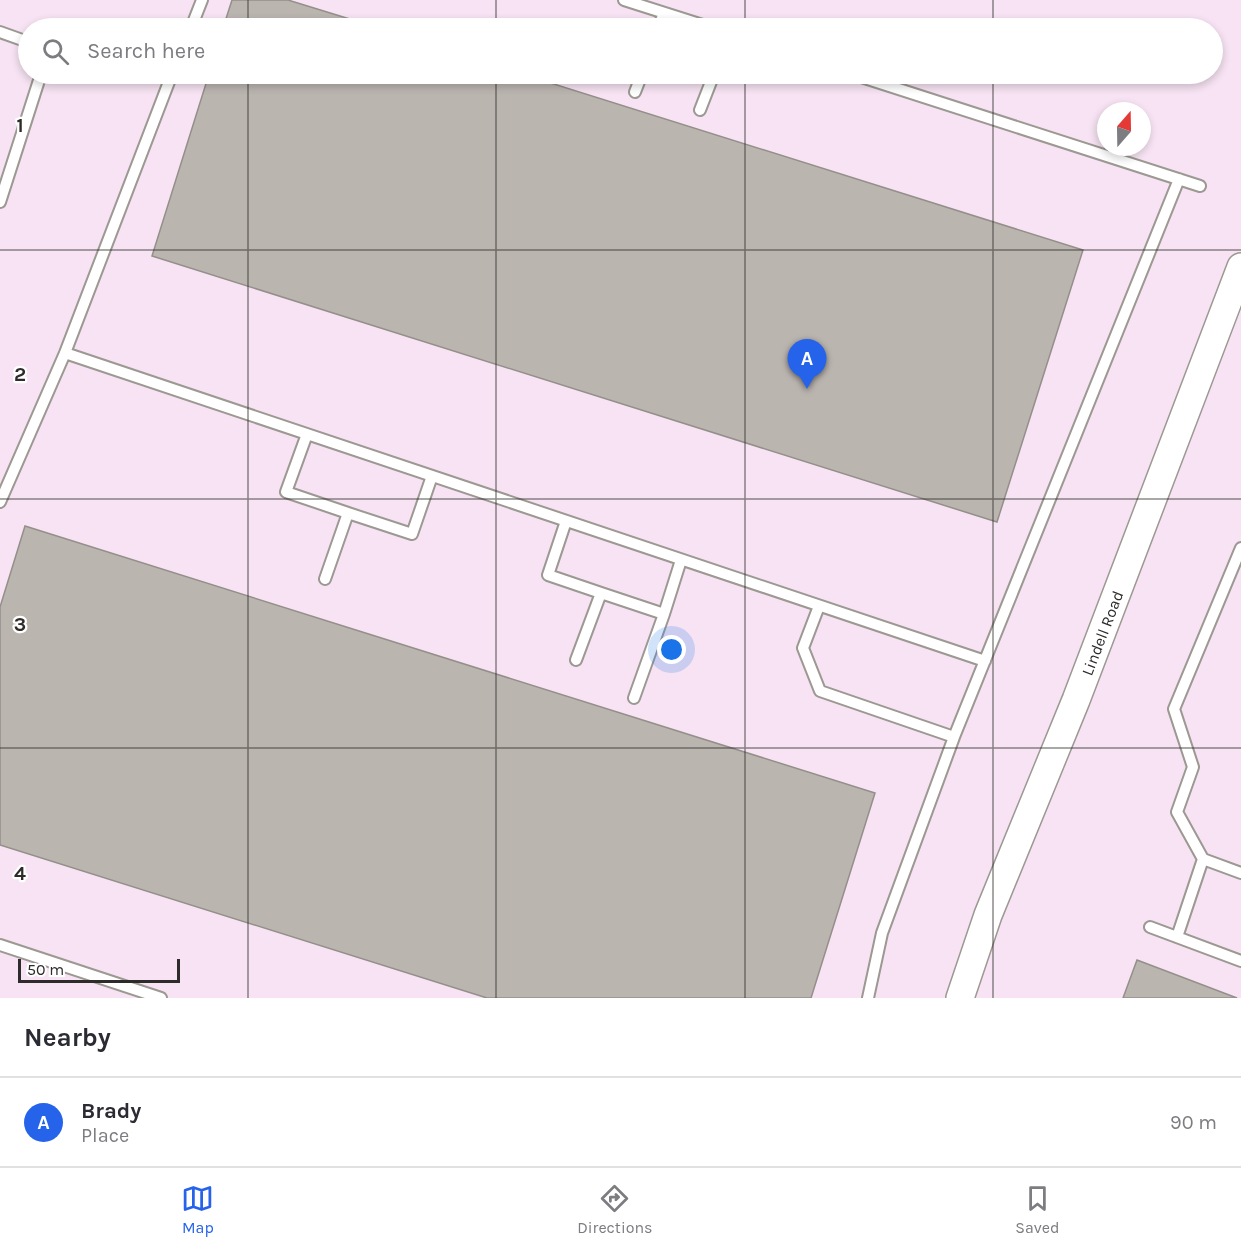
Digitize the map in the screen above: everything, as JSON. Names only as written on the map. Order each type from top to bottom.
[{"type":"street","name":"Lindell Road","points":[[960,998],[988,915],[1076,700],[1241,267]]},
{"type":"lane","points":[[195,18],[202,0]]},
{"type":"lane","points":[[624,0],[680,18]]},
{"type":"lane","points":[[662,18],[664,13]]},
{"type":"lane","points":[[0,32],[18,38]]},
{"type":"lane","points":[[0,202],[38,84]]},
{"type":"lane","points":[[0,502],[65,353],[168,84]]},
{"type":"lane","points":[[635,92],[638,84]]},
{"type":"lane","points":[[700,110],[710,84]]},
{"type":"lane","points":[[883,84],[1200,186]]},
{"type":"lane","points":[[868,998],[882,933],[954,737],[1179,179]]},
{"type":"lane","points":[[65,353],[985,662]]},
{"type":"lane","points":[[307,434],[286,492],[348,513],[412,534],[432,476]]},
{"type":"lane","points":[[325,579],[348,513]]},
{"type":"lane","points":[[566,521],[548,576],[664,614]]},
{"type":"lane","points":[[1241,548],[1174,709],[1193,767],[1177,812],[1203,859],[1241,873]]},
{"type":"lane","points":[[634,698],[681,560]]},
{"type":"lane","points":[[576,660],[601,593]]},
{"type":"lane","points":[[819,606],[803,648],[820,691],[954,737]]},
{"type":"lane","points":[[1177,937],[1203,859]]},
{"type":"lane","points":[[1150,927],[1241,961]]},
{"type":"lane","points":[[0,945],[161,998]]},
{"type":"shaded area","points":[[0,0],[1241,0],[1241,998],[0,998]]},
{"type":"building","points":[[232,0],[288,0],[346,18],[226,18]]},
{"type":"building","points":[[206,84],[554,84],[1083,250],[997,522],[152,256]]},
{"type":"building","points":[[25,526],[875,793],[811,998],[487,998],[0,845],[0,607]]},
{"type":"building","points":[[1137,960],[1237,998],[1123,998]]},
{"type":"place","name":"Brady","points":[[807,389]]}]
